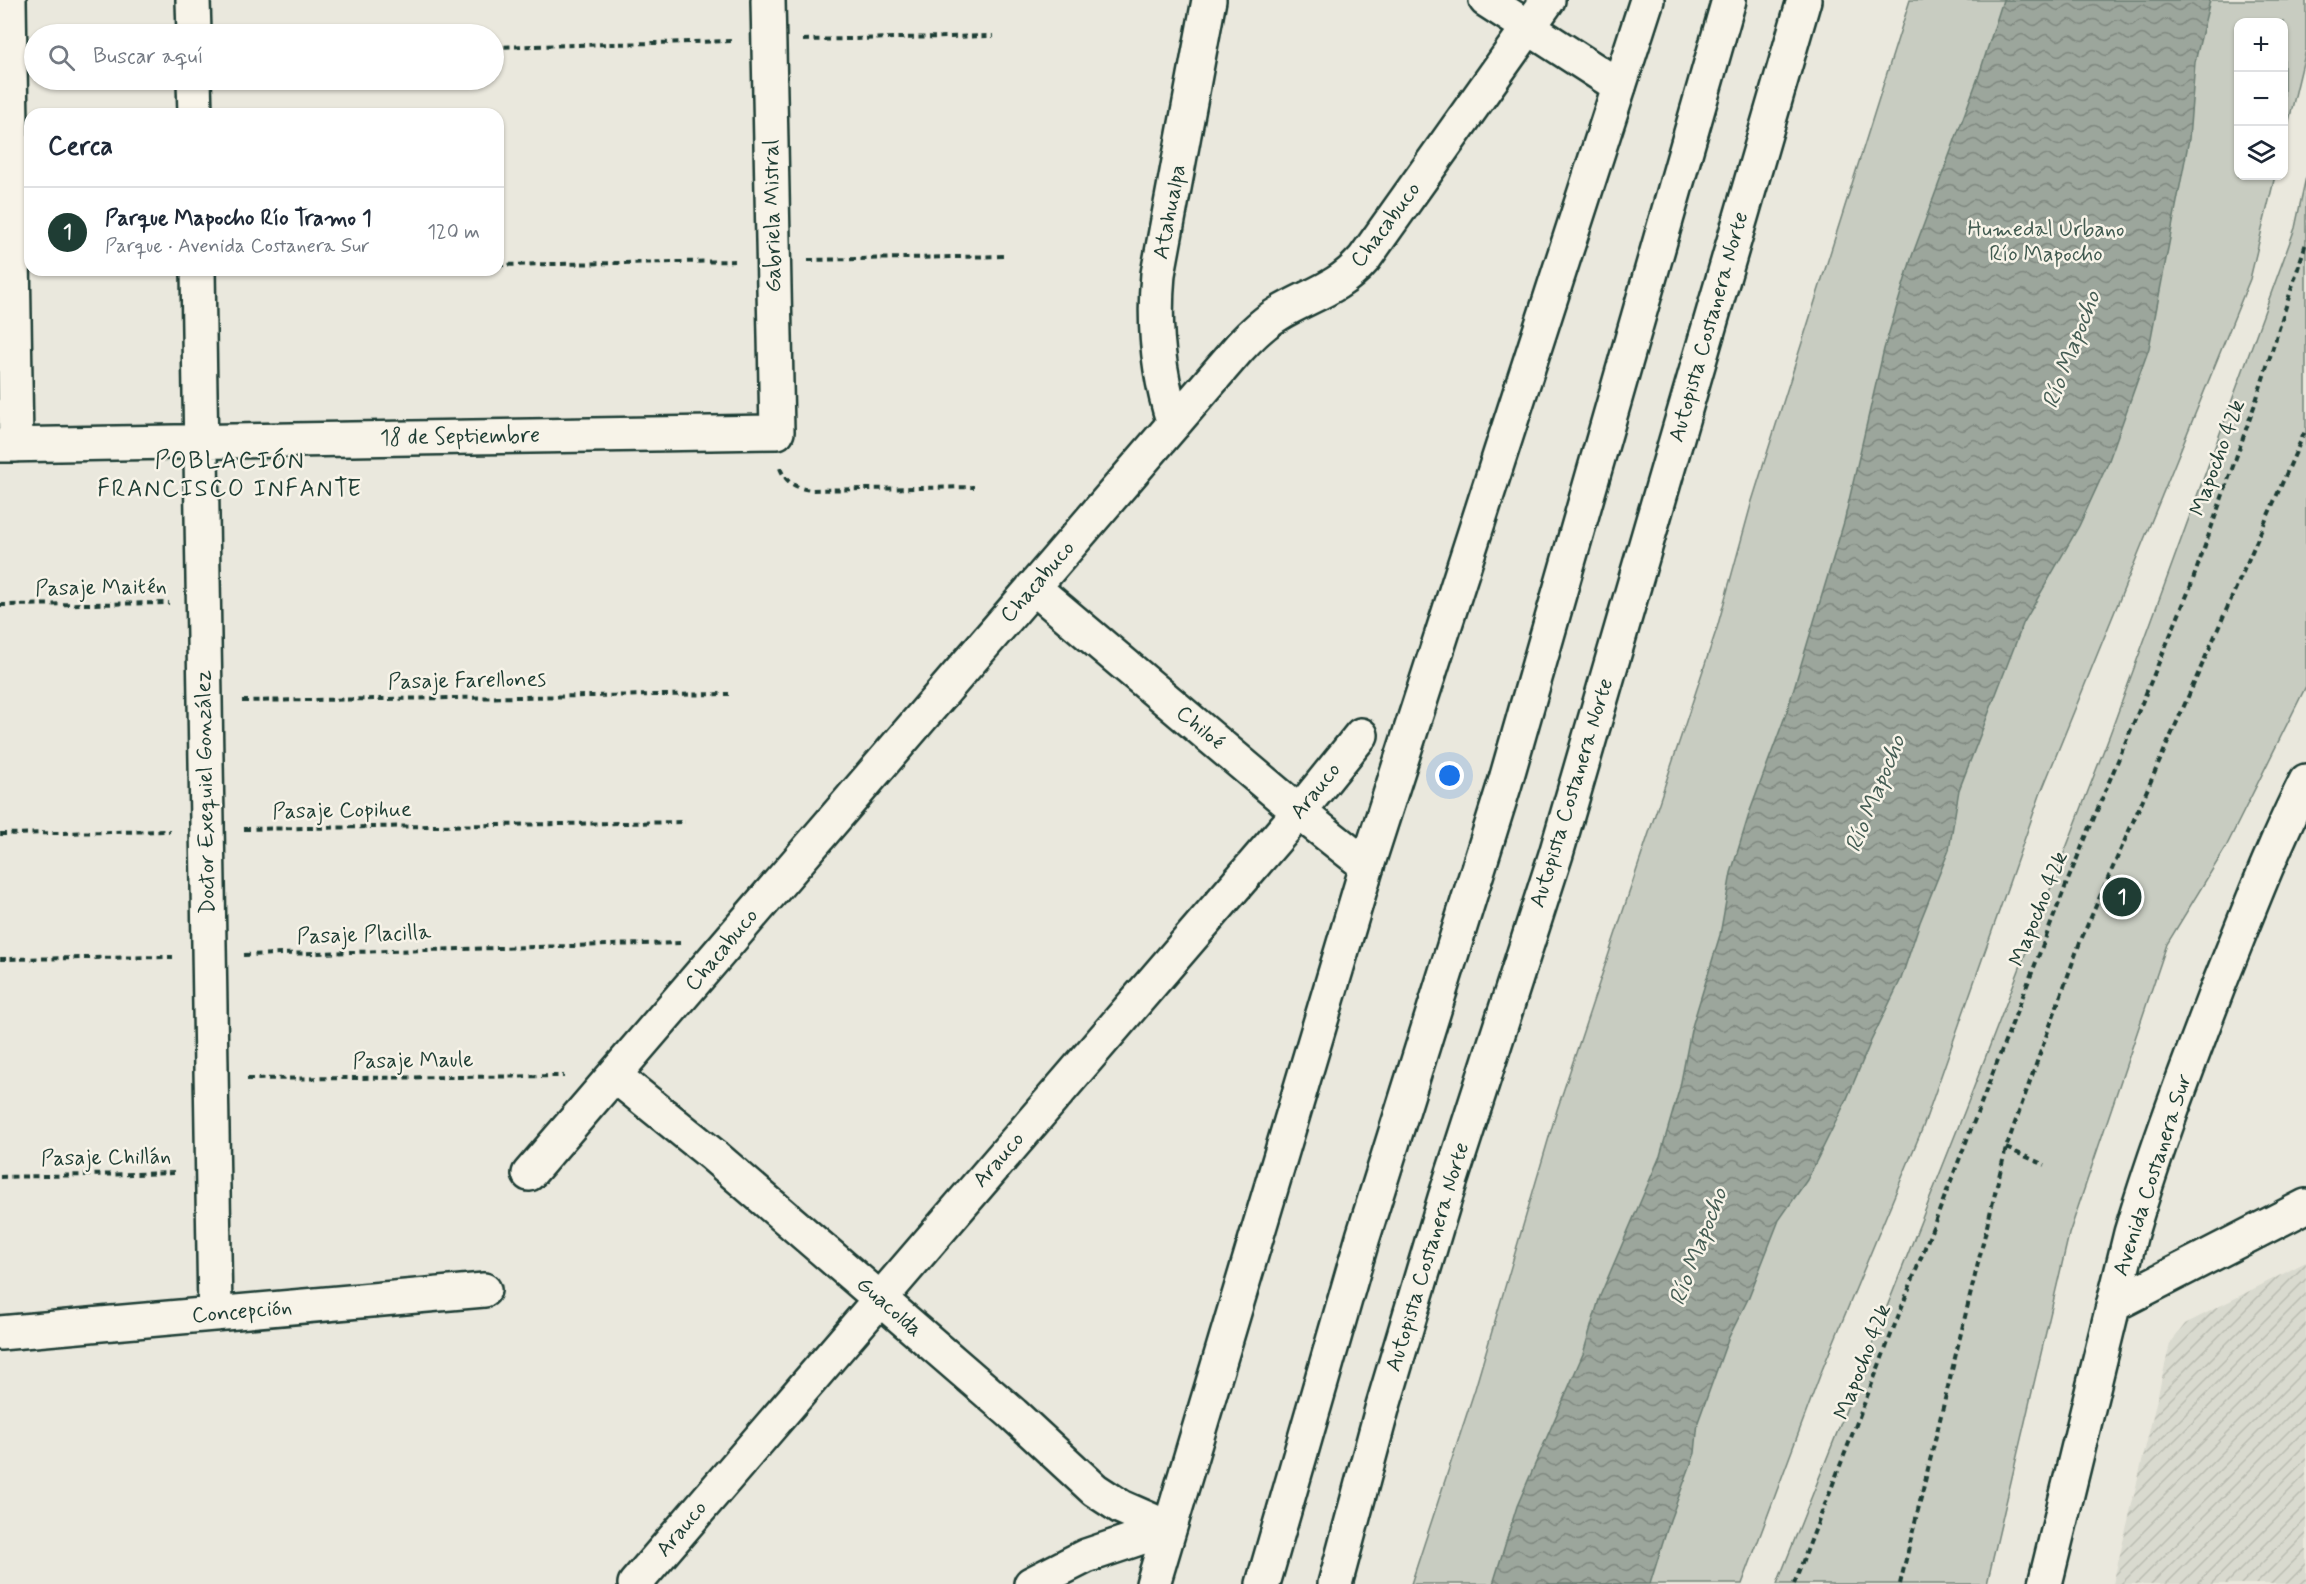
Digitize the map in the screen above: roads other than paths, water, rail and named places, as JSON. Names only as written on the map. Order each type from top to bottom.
[{"type":"main road","points":[[8,445],[9,0]]},
{"type":"main road","points":[[193,0],[194,24]]},
{"type":"main road","name":"Gabriela Mistral","points":[[768,0],[777,432]]},
{"type":"main road","name":"Atahualpa","points":[[1174,424],[1164,394],[1158,362],[1155,333],[1157,284],[1209,0]]},
{"type":"main road","points":[[1486,0],[1619,86]]},
{"type":"main road","name":"Chacabuco","points":[[529,1174],[1239,348],[1265,323],[1330,288],[1359,264],[1548,0]]},
{"type":"main road","points":[[1153,1584],[1367,866],[1647,0]]},
{"type":"main road","points":[[1263,1584],[1363,1237],[1505,783],[1729,0]]},
{"type":"main road","name":"Autopista Costanera Norte","points":[[1335,1584],[1382,1408],[1445,1198],[1563,831],[1804,0]]},
{"type":"main road","points":[[194,90],[195,108]]},
{"type":"main road","name":"Doctor Exequiel González","points":[[198,276],[215,1314]]},
{"type":"main road","name":"18 de Septiembre","points":[[8,445],[777,432]]},
{"type":"main road","name":"Chiloé","points":[[1034,587],[1299,812],[1367,866]]},
{"type":"main road","name":"Arauco","points":[[635,1584],[1299,812],[1361,735]]},
{"type":"main road","name":"Avenida Costanera Sur","points":[[2044,1584],[2131,1233],[2167,1119],[2260,881],[2306,781]]},
{"type":"main road","name":"Guacolda","points":[[615,1076],[713,1155],[879,1298],[1013,1414],[1095,1490],[1121,1507],[1169,1528]]},
{"type":"main road","points":[[2113,1305],[2306,1206]]},
{"type":"main road","name":"Concepción","points":[[0,1333],[484,1290]]},
{"type":"main road","points":[[1031,1584],[1086,1556],[1169,1528]]},
{"type":"water","name":"Río Mapocho","points":[[2003,0],[2210,0],[2195,62],[2189,139],[2149,348],[2108,463],[2079,526],[2023,624],[1959,790],[1949,850],[1920,922],[1901,979],[1871,1041],[1846,1101],[1807,1180],[1779,1220],[1748,1299],[1728,1339],[1698,1422],[1695,1453],[1670,1520],[1650,1584],[1493,1584],[1517,1506],[1583,1354],[1600,1296],[1660,1156],[1680,1087],[1691,1030],[1720,935],[1731,873],[1750,811],[1787,711],[1844,522],[1884,349],[1912,256],[1979,75]]},
{"type":"place","name":"Parque Mapocho Río Tramo 1","points":[[2122,897]]},
{"type":"district","name":"POBLACIÓN FRANCISCO INFANTE","points":[[230,475]]},
{"type":"park label","name":"Humedal Urbano Río Mapocho","points":[[2046,242]]}]
